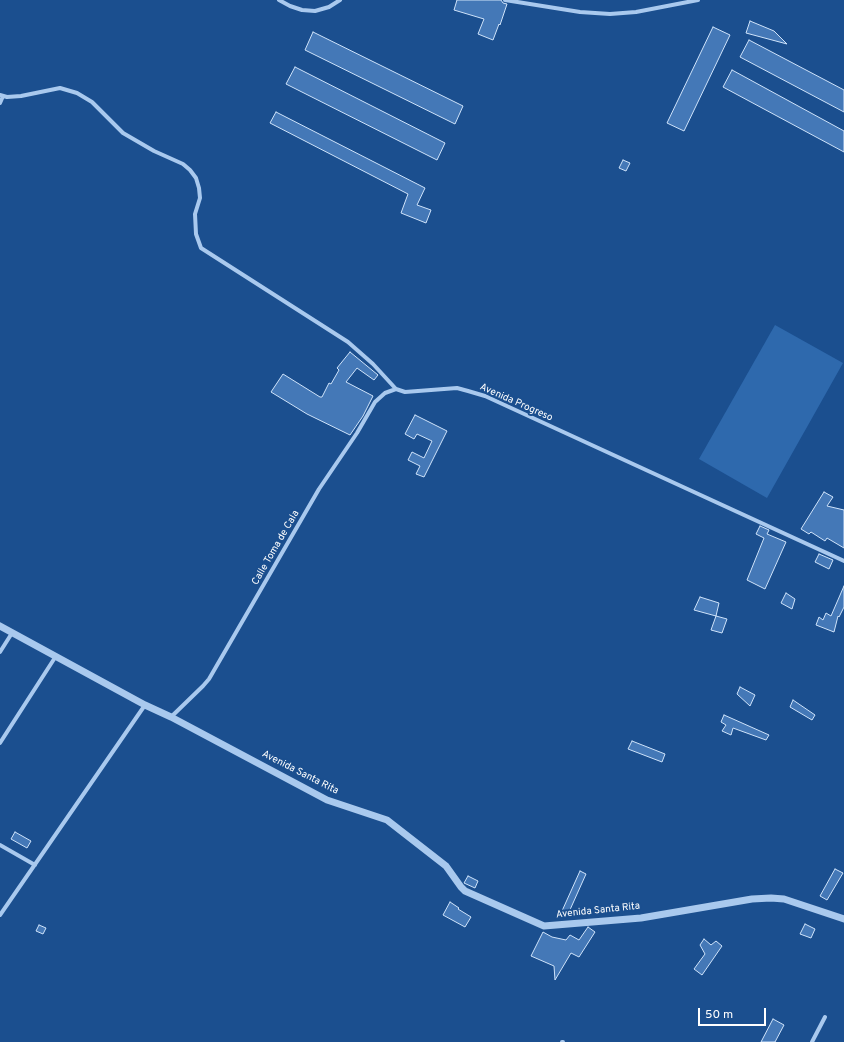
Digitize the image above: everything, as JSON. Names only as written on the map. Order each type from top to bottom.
[{"type":"street","points":[[279,0],[302,10],[315,11],[329,8],[340,0]]},
{"type":"street","points":[[505,0],[580,12],[610,14],[636,12],[698,0]]},
{"type":"street","points":[[0,103],[1,95],[21,96],[60,88],[77,93],[92,102],[123,133],[154,151],[182,164],[190,170],[196,178],[200,188],[200,198],[195,214],[196,234],[201,248],[348,342],[373,364],[396,389]]},
{"type":"street","name":"Avenida Progreso","points":[[396,389],[405,392],[457,388],[468,390],[484,396],[844,561]]},
{"type":"street","name":"Calle Toma de Cala","points":[[171,716],[209,679],[320,489],[375,402],[384,393],[396,389]]},
{"type":"street","name":"Avenida Santa Rita","points":[[0,626],[145,705],[171,716],[327,800],[387,820],[446,866],[461,887],[466,891],[544,926],[641,918],[752,899],[771,898],[784,899],[844,919]]},
{"type":"street","points":[[0,652],[12,633]]},
{"type":"street","points":[[0,743],[56,656]]},
{"type":"street","points":[[0,916],[145,705]]},
{"type":"street","points":[[0,845],[35,866]]},
{"type":"street","points":[[812,1042],[825,1017]]},
{"type":"shaded area","points":[[775,325],[843,363],[767,498],[699,459]]},
{"type":"building","points":[[457,0],[501,0],[503,3],[507,4],[493,40],[478,34],[484,19],[454,10]]},
{"type":"building","points":[[750,21],[774,31],[787,44],[746,33]]},
{"type":"building","points":[[713,27],[730,35],[684,131],[667,123]]},
{"type":"building","points":[[313,32],[463,106],[455,124],[305,50]]},
{"type":"building","points":[[749,40],[844,90],[844,112],[740,57]]},
{"type":"building","points":[[295,67],[445,143],[437,160],[286,84]]},
{"type":"building","points":[[732,70],[844,131],[844,152],[723,87]]},
{"type":"building","points":[[276,112],[425,188],[417,205],[431,210],[426,223],[401,213],[408,194],[270,123]]},
{"type":"building","points":[[623,160],[630,163],[626,171],[619,168]]},
{"type":"building","points":[[350,352],[378,375],[374,380],[357,368],[346,382],[373,396],[363,416],[350,435],[307,414],[271,392],[283,374],[322,397],[329,383],[331,384],[339,370],[337,368]]},
{"type":"building","points":[[415,415],[447,431],[424,477],[416,474],[420,466],[408,460],[412,452],[424,458],[432,441],[417,434],[414,439],[405,434]]},
{"type":"building","points":[[824,492],[833,497],[827,506],[844,510],[844,548],[827,538],[825,541],[811,532],[809,534],[801,529]]},
{"type":"building","points":[[760,526],[769,530],[767,534],[786,542],[765,589],[747,580],[764,538],[756,534]]},
{"type":"building","points":[[819,554],[833,560],[829,569],[815,562]]},
{"type":"building","points":[[844,586],[844,607],[839,617],[838,616],[834,632],[816,625],[819,617],[823,620],[826,613],[831,616]]},
{"type":"building","points":[[786,593],[795,599],[792,609],[781,603]]},
{"type":"building","points":[[700,597],[719,603],[716,616],[694,610]]},
{"type":"building","points":[[716,616],[727,619],[722,633],[711,630]]},
{"type":"building","points":[[740,687],[755,695],[750,706],[737,694]]},
{"type":"building","points":[[793,700],[815,715],[812,720],[790,707]]},
{"type":"building","points":[[724,715],[769,735],[766,740],[733,728],[731,735],[722,731],[726,725],[721,722]]},
{"type":"building","points":[[632,741],[665,754],[662,762],[628,749]]},
{"type":"building","points":[[15,832],[31,841],[27,848],[11,839]]},
{"type":"building","points":[[835,869],[843,873],[827,900],[820,896]]},
{"type":"building","points":[[580,871],[586,874],[569,912],[562,911]]},
{"type":"building","points":[[468,876],[478,881],[475,888],[464,883]]},
{"type":"building","points":[[450,902],[471,917],[465,927],[443,915]]},
{"type":"building","points":[[805,924],[815,929],[811,938],[800,934]]},
{"type":"building","points":[[39,925],[46,928],[43,934],[36,931]]},
{"type":"building","points":[[588,927],[595,932],[579,957],[571,953],[555,980],[554,966],[531,956],[543,932],[552,937],[566,940],[570,935],[579,940]]},
{"type":"building","points":[[704,939],[711,945],[716,941],[722,946],[702,975],[694,969],[705,954],[700,945]]},
{"type":"building","points":[[773,1019],[784,1025],[775,1042],[761,1042]]}]
